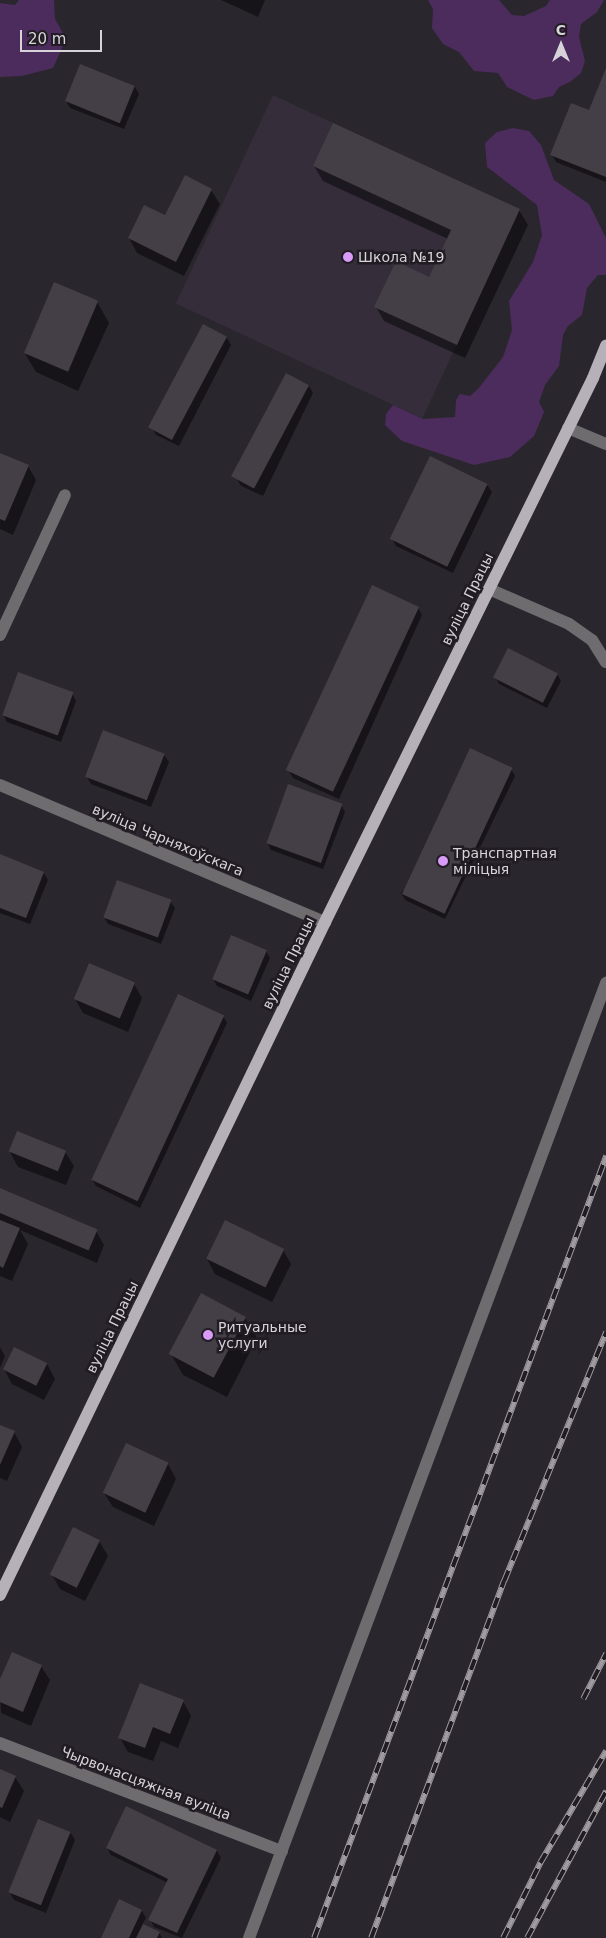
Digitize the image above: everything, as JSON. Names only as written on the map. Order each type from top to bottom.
[{"type":"main road","name":"вуліца Працы","points":[[0,1595],[325,922],[568,428],[606,344]]},
{"type":"street","points":[[568,428],[606,444]]},
{"type":"street","points":[[0,635],[65,495]]},
{"type":"street","points":[[489,589],[569,624],[592,640],[606,662]]},
{"type":"street","name":"вуліца Чарняхоўскага","points":[[0,785],[325,922]]},
{"type":"street","points":[[249,1938],[606,983]]},
{"type":"street","name":"Чырвонасцяжная вуліца","points":[[0,1743],[282,1851]]},
{"type":"shaded area","points":[[19,0],[54,0],[55,19],[63,33],[63,46],[53,68],[22,76],[0,77],[0,3],[15,5]]},
{"type":"shaded area","points":[[428,0],[499,0],[512,15],[524,16],[546,6],[550,0],[604,0],[597,12],[581,24],[579,37],[585,61],[581,73],[570,82],[559,87],[553,96],[534,100],[507,87],[498,73],[474,71],[459,52],[443,44],[432,28],[433,9]]},
{"type":"shaded area","name":"Школа №19","points":[[273,95],[520,210],[422,418],[176,303]]},
{"type":"shaded area","points":[[513,128],[529,131],[541,145],[554,180],[589,204],[606,238],[606,275],[598,275],[587,288],[582,315],[568,326],[563,335],[559,366],[545,385],[539,402],[544,412],[534,436],[510,457],[474,465],[402,441],[385,425],[386,414],[393,405],[423,419],[455,417],[456,400],[460,394],[470,396],[478,389],[503,357],[512,330],[509,301],[533,262],[542,235],[537,205],[487,167],[485,143],[497,132]]},
{"type":"building","points":[[80,64],[135,86],[120,123],[65,101]]},
{"type":"building","points":[[606,68],[606,177],[550,155],[571,103],[589,110]]},
{"type":"building","points":[[333,123],[520,209],[457,345],[374,307],[396,261],[429,277],[451,230],[313,166]]},
{"type":"building","points":[[185,175],[212,189],[176,262],[128,238],[144,205],[165,215]]},
{"type":"building","points":[[54,282],[98,301],[68,372],[24,353]]},
{"type":"building","points":[[203,324],[227,337],[172,440],[148,427]]},
{"type":"building","points":[[286,373],[309,385],[254,489],[231,476]]},
{"type":"building","points":[[0,453],[29,465],[5,521],[0,519]]},
{"type":"building","points":[[430,456],[488,484],[447,567],[390,539]]},
{"type":"building","points":[[372,585],[419,607],[333,792],[286,770]]},
{"type":"building","points":[[508,648],[558,673],[543,703],[493,677]]},
{"type":"building","points":[[18,672],[73,692],[58,735],[2,715]]},
{"type":"building","points":[[103,730],[165,754],[147,800],[85,777]]},
{"type":"building","points":[[470,748],[513,768],[445,914],[402,894]]},
{"type":"building","points":[[288,784],[343,804],[321,863],[266,843]]},
{"type":"building","points":[[0,854],[44,872],[26,918],[0,908]]},
{"type":"building","points":[[117,880],[172,900],[158,937],[103,918]]},
{"type":"building","points":[[231,935],[267,950],[248,994],[212,979]]},
{"type":"building","points":[[89,963],[135,983],[120,1018],[74,999]]},
{"type":"building","points":[[178,994],[224,1016],[138,1201],[91,1180]]},
{"type":"building","points":[[17,1131],[66,1151],[58,1171],[9,1151]]},
{"type":"building","points":[[0,1188],[98,1229],[89,1251],[0,1213]]},
{"type":"building","points":[[0,1220],[20,1228],[3,1268],[0,1266]]},
{"type":"building","points":[[225,1220],[284,1249],[265,1288],[206,1259]]},
{"type":"building","name":"Ритуальные услуги","points":[[201,1293],[246,1317],[214,1378],[169,1354]]},
{"type":"building","points":[[14,1347],[47,1363],[36,1386],[3,1369]]},
{"type":"building","points":[[0,1425],[15,1431],[0,1465]]},
{"type":"building","points":[[126,1443],[169,1463],[145,1513],[103,1493]]},
{"type":"building","points":[[73,1527],[100,1540],[77,1588],[50,1575]]},
{"type":"building","points":[[12,1652],[42,1665],[23,1712],[0,1702],[0,1679]]},
{"type":"building","points":[[140,1683],[184,1700],[170,1734],[153,1727],[145,1748],[118,1738]]},
{"type":"building","points":[[0,1769],[16,1776],[2,1808],[0,1807]]},
{"type":"building","points":[[126,1806],[217,1850],[177,1933],[148,1920],[168,1879],[106,1848]]},
{"type":"building","points":[[38,1819],[70,1832],[41,1905],[8,1892]]},
{"type":"building","points":[[119,1899],[142,1910],[129,1938],[101,1938]]},
{"type":"building","points":[[143,1924],[160,1932],[157,1938],[136,1938]]},
{"type":"railway","points":[[314,1938],[606,1156]]},
{"type":"railway","points":[[371,1938],[504,1581],[606,1332]]},
{"type":"railway","points":[[583,1699],[606,1654]]},
{"type":"railway","points":[[503,1938],[540,1863],[606,1751]]},
{"type":"railway","points":[[527,1938],[606,1791]]},
{"type":"place","name":"Школа №19","points":[[348,257]]},
{"type":"place","name":"Транспартная міліцыя","points":[[443,861]]},
{"type":"place","name":"Ритуальные услуги","points":[[208,1335]]}]
